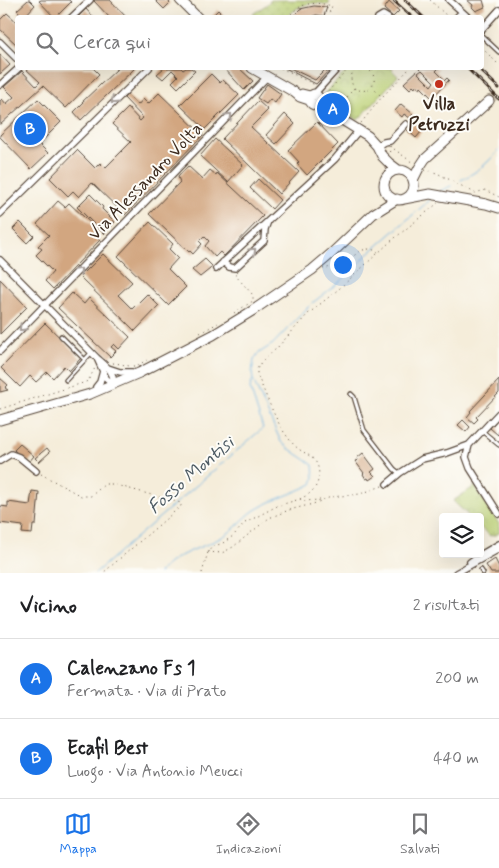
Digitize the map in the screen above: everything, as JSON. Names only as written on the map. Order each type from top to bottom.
[{"type":"main road","points":[[180,0],[195,15]]},
{"type":"main road","points":[[255,70],[300,97],[315,97],[359,127],[377,146],[388,163],[408,172],[422,190],[436,196]]},
{"type":"main road","points":[[0,420],[90,394],[152,362],[184,351],[252,311],[312,270],[372,214],[390,202],[412,193],[414,181],[425,159],[489,102]]},
{"type":"main road","points":[[382,156],[384,184],[390,197],[400,199],[436,196],[499,208]]},
{"type":"main road","points":[[372,214],[391,172],[401,170],[425,159]]},
{"type":"main road","points":[[69,399],[96,387],[139,373],[152,362]]},
{"type":"street","points":[[74,15],[90,0]]},
{"type":"street","points":[[449,0],[466,15]]},
{"type":"street","points":[[484,26],[499,10]]},
{"type":"street","points":[[0,42],[15,57]]},
{"type":"street","points":[[0,86],[17,70]]},
{"type":"street","points":[[0,214],[147,70]]},
{"type":"street","points":[[315,97],[336,70]]},
{"type":"street","name":"Via Alessandro Volta","points":[[0,351],[267,77]]},
{"type":"street","points":[[377,146],[390,141],[406,124]]},
{"type":"street","points":[[216,269],[335,159],[359,127]]},
{"type":"street","points":[[223,262],[229,267],[235,268],[264,241],[269,219]]},
{"type":"street","points":[[257,231],[265,234]]},
{"type":"street","points":[[0,260],[107,368],[112,382]]},
{"type":"street","points":[[107,368],[132,372]]},
{"type":"street","points":[[96,387],[107,368]]},
{"type":"street","points":[[387,484],[422,459],[448,453],[471,442],[499,413]]},
{"type":"street","points":[[471,442],[466,457],[470,468],[499,514]]},
{"type":"street","points":[[0,461],[11,454],[19,457],[36,471]]},
{"type":"street","points":[[467,566],[478,556],[499,544]]},
{"type":"street","points":[[456,573],[499,548]]},
{"type":"lane","points":[[484,38],[499,52]]},
{"type":"lane","points":[[61,336],[84,360]]},
{"type":"lane","points":[[66,380],[91,352]]},
{"type":"lane","points":[[351,394],[354,397],[364,430],[394,470],[400,473]]},
{"type":"lane","points":[[482,431],[499,445]]},
{"type":"path","points":[[430,0],[446,15]]},
{"type":"path","points":[[290,15],[293,11],[306,4],[321,3],[332,6],[328,15]]},
{"type":"path","points":[[484,50],[499,65]]},
{"type":"path","points":[[283,70],[315,97],[326,92],[347,70]]},
{"type":"path","points":[[359,127],[382,97],[408,70]]},
{"type":"path","points":[[354,71],[351,78],[352,84],[354,88],[361,91],[365,91],[372,86],[374,79],[372,71]]},
{"type":"path","points":[[372,86],[382,97]]},
{"type":"path","points":[[333,111],[354,88]]},
{"type":"path","points":[[391,160],[389,145],[413,162]]},
{"type":"path","points":[[423,170],[437,173],[475,193],[485,190],[499,198]]},
{"type":"path","points":[[202,573],[208,552],[212,547],[223,543],[233,536],[245,523],[277,506],[300,499],[311,493],[318,480],[319,471],[317,463],[291,442],[283,430],[258,376],[257,369],[261,362],[276,349],[308,314],[424,214],[436,196]]},
{"type":"path","points":[[312,270],[317,271],[345,263],[364,250],[372,248],[379,252]]},
{"type":"path","points":[[233,314],[254,300],[254,295],[235,275],[242,269]]},
{"type":"path","points":[[196,335],[219,323]]},
{"type":"path","points":[[107,368],[121,364],[136,366],[152,362]]},
{"type":"path","points":[[0,409],[88,381],[97,366]]},
{"type":"path","points":[[36,471],[80,496],[91,496],[105,484],[112,484],[181,502],[180,506],[103,573]]},
{"type":"path","points":[[208,552],[222,553],[269,518],[289,510],[331,497],[360,494],[387,484]]},
{"type":"path","points":[[300,499],[303,501],[321,500]]},
{"type":"green space","points":[[271,0],[328,0],[330,2],[328,5],[317,3],[301,6],[290,15],[253,14]]},
{"type":"green space","points":[[347,70],[392,70],[398,76],[358,120],[324,101],[326,92]]},
{"type":"green space","points":[[475,486],[499,524],[499,533],[490,536],[484,531],[484,513],[466,513],[453,501]]},
{"type":"building","points":[[28,0],[35,5],[26,15],[22,15],[17,10]]},
{"type":"building","points":[[69,0],[71,2],[58,15],[52,15],[39,1]]},
{"type":"building","points":[[110,0],[124,15],[107,15],[94,1]]},
{"type":"building","points":[[155,0],[167,0],[170,3],[164,9]]},
{"type":"building","points":[[467,0],[483,0],[485,7],[476,11]]},
{"type":"building","points":[[389,2],[399,11],[395,15],[391,15],[384,9]]},
{"type":"building","points":[[314,6],[327,7],[324,15],[294,15],[300,9]]},
{"type":"building","points":[[86,9],[91,15],[80,15]]},
{"type":"building","points":[[218,10],[223,15],[213,15]]},
{"type":"building","points":[[7,13],[15,20],[15,43],[0,29],[0,20]]},
{"type":"building","points":[[0,54],[10,65],[0,74]]},
{"type":"building","points":[[27,70],[95,70],[99,74],[66,108],[43,86],[0,125],[0,101],[2,99],[6,104],[14,97],[4,87],[22,71],[36,86],[40,82]]},
{"type":"building","points":[[116,70],[133,70],[81,120],[74,112]]},
{"type":"building","points":[[162,70],[172,70],[163,79],[157,74]]},
{"type":"building","points":[[172,70],[195,71],[178,88],[172,82],[178,76]]},
{"type":"building","points":[[226,70],[241,70],[253,81],[244,90]]},
{"type":"building","points":[[289,70],[294,70],[315,80],[325,70],[329,70],[316,84]]},
{"type":"building","name":"Villa Petruzzi","points":[[418,70],[422,70],[437,70],[445,80],[447,78],[449,80],[432,98],[421,87],[420,89],[413,86],[410,89],[404,83]],"holes":[[[422,70],[434,82],[431,86],[418,73]]]},
{"type":"building","points":[[211,74],[220,83],[223,80],[239,95],[205,129],[180,105]]},
{"type":"building","points":[[267,84],[281,94],[275,103],[270,99],[266,104],[257,98]]},
{"type":"building","points":[[159,93],[203,135],[125,215],[92,183],[79,197],[73,191],[68,196],[50,178],[77,150],[95,168],[100,163],[105,168],[131,142],[112,124],[128,108],[140,121],[143,118],[124,98],[127,95],[138,105],[143,99],[148,104]]},
{"type":"building","points":[[38,99],[61,122],[39,144],[48,153],[31,169],[0,135]]},
{"type":"building","points":[[258,101],[268,110],[251,127],[299,172],[279,194],[222,139]]},
{"type":"building","points":[[401,104],[413,114],[410,118],[404,114],[402,117],[395,111]]},
{"type":"building","points":[[285,114],[295,124],[276,144],[266,135]]},
{"type":"building","points":[[317,122],[338,144],[307,175],[288,150]]},
{"type":"building","points":[[417,122],[421,125],[423,122],[427,125],[416,138],[406,129],[412,123],[414,125]]},
{"type":"building","points":[[215,139],[243,165],[228,182],[200,156]]},
{"type":"building","points":[[188,166],[202,179],[210,170],[216,175],[217,173],[263,216],[224,256],[220,252],[215,257],[205,246],[209,241],[204,236],[199,241],[202,244],[193,254],[189,252],[149,214],[180,182],[178,177]]},
{"type":"building","points":[[258,179],[280,200],[272,209],[250,188]]},
{"type":"building","points":[[90,194],[115,222],[104,234],[77,207]]},
{"type":"building","points":[[58,201],[65,207],[69,203],[99,231],[95,235],[100,240],[53,289],[45,281],[53,272],[36,255],[42,249],[38,246],[49,235],[37,224]]},
{"type":"building","points":[[20,222],[34,236],[27,243],[13,229]]},
{"type":"building","points":[[150,222],[173,244],[169,249],[178,258],[168,269],[186,287],[168,305],[118,256]]},
{"type":"building","points":[[103,254],[132,282],[118,295],[132,309],[147,294],[159,306],[135,331],[80,277]]},
{"type":"building","points":[[205,259],[212,266],[200,277],[192,270]]},
{"type":"building","points":[[0,279],[27,307],[0,334]]},
{"type":"building","points":[[72,293],[84,304],[89,298],[130,337],[119,349],[114,344],[111,347],[116,351],[110,357],[58,308]]},
{"type":"building","points":[[45,323],[81,358],[69,371],[64,366],[53,378],[47,372],[36,382],[30,376],[20,387],[1,368]]},
{"type":"building","points":[[0,378],[8,385],[5,388],[8,390],[0,392]]},
{"type":"building","points":[[499,380],[499,393],[476,417],[478,419],[474,423],[467,417],[470,411]]},
{"type":"building","points":[[499,418],[499,434],[498,435],[490,428]]},
{"type":"building","points":[[463,420],[470,427],[466,432],[458,425]]},
{"type":"building","points":[[20,444],[34,456],[28,463],[14,450]]},
{"type":"building","points":[[47,448],[50,452],[39,462],[35,458]]},
{"type":"building","points":[[363,453],[375,469],[371,472],[375,476],[369,480],[368,478],[366,479],[355,461]]},
{"type":"building","points":[[32,491],[39,492],[36,525],[33,525],[32,534],[22,533],[23,526],[0,523],[0,506],[8,507],[8,502],[30,505]]},
{"type":"building","points":[[495,559],[499,567],[499,573],[491,573],[486,565]]},
{"type":"waterway","points":[[461,180],[482,167],[499,150]]},
{"type":"waterway","points":[[440,191],[451,186]]},
{"type":"waterway","points":[[159,573],[165,566],[180,556],[227,534],[255,510],[312,484],[314,478],[313,465],[281,442],[253,380],[254,360],[259,353],[273,344],[311,304],[342,280],[370,252],[431,199]]},
{"type":"waterway","name":"Fosso Montisi","points":[[95,573],[263,428],[250,388],[252,381]]},
{"type":"tunnel","points":[[489,101],[499,92]]},
{"type":"railway","points":[[393,0],[410,15]]},
{"type":"railway","points":[[405,0],[421,15]]},
{"type":"railway","points":[[469,70],[499,99]]},
{"type":"railway","points":[[480,70],[499,88]]},
{"type":"place","name":"Villa Petruzzi","points":[[439,84]]},
{"type":"place","name":"Calenzano Fs 1","points":[[333,109]]},
{"type":"place","name":"Ecafil Best","points":[[30,129]]}]
